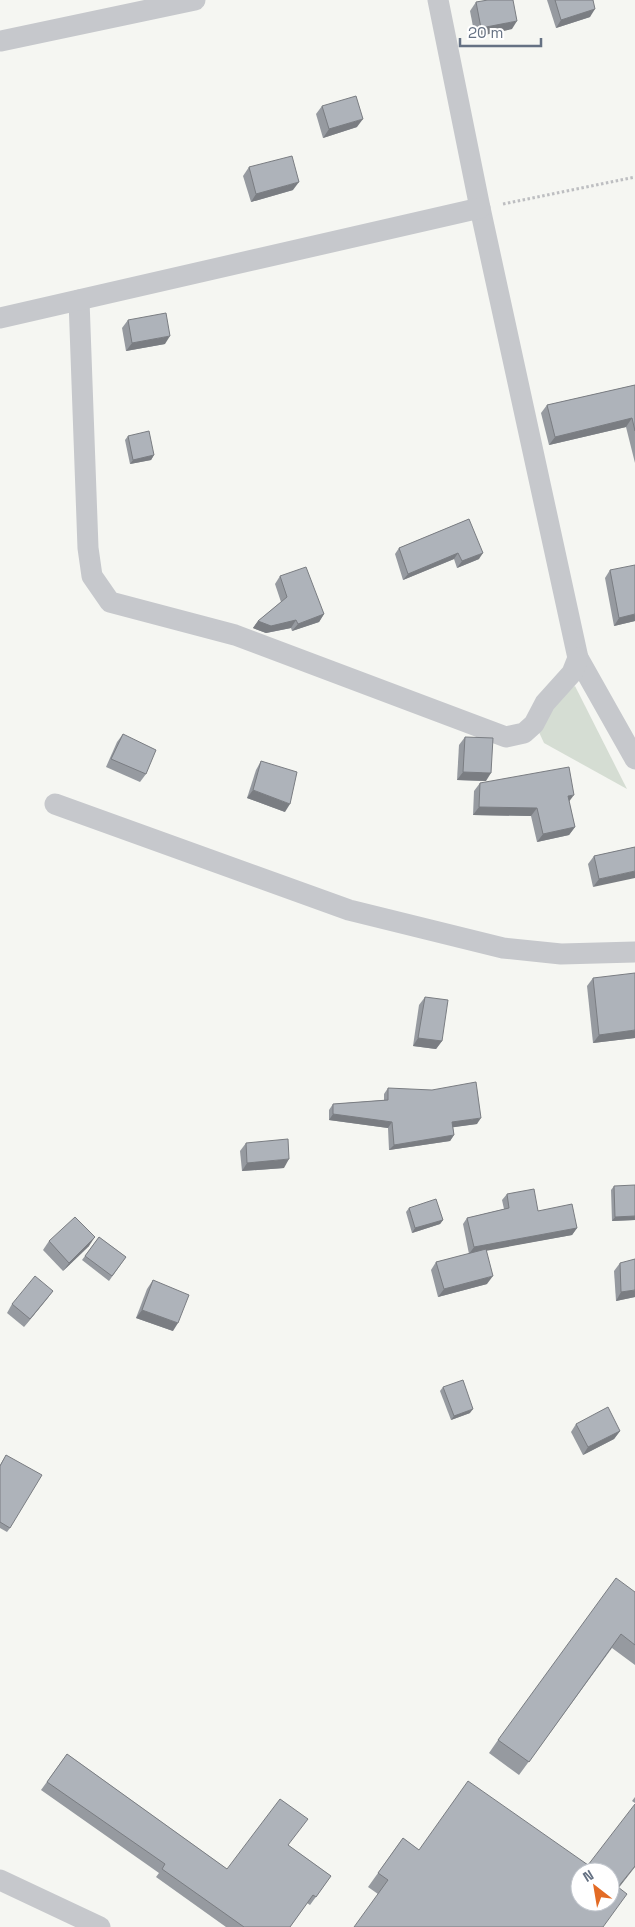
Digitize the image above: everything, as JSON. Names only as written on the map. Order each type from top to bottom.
[{"type":"street","points":[[0,41],[195,0]]},
{"type":"street","points":[[438,0],[480,208],[578,658],[635,759]]},
{"type":"street","points":[[0,318],[480,208]]},
{"type":"street","points":[[79,300],[88,548],[92,576],[110,602],[235,635],[506,737],[524,733],[534,724],[545,703],[572,673],[578,658]]},
{"type":"street","points":[[55,804],[349,910],[503,948],[561,954],[635,952]]},
{"type":"street","points":[[0,1880],[100,1927]]},
{"type":"path","points":[[480,208],[635,177]]},
{"type":"shaded area","points":[[575,686],[627,789],[544,743],[538,730],[557,697]]},
{"type":"building","points":[[513,0],[517,21],[481,28],[476,2]]},
{"type":"building","points":[[555,0],[593,0],[595,9],[561,20]]},
{"type":"building","points":[[356,96],[363,119],[329,129],[322,106]]},
{"type":"building","points":[[292,156],[299,182],[256,194],[249,167]]},
{"type":"building","points":[[166,313],[170,336],[132,343],[128,320]]},
{"type":"building","points":[[635,385],[635,431],[632,418],[555,437],[547,405]]},
{"type":"building","points":[[149,431],[154,455],[133,460],[128,436]]},
{"type":"building","points":[[469,519],[483,553],[462,561],[458,553],[408,574],[399,548]]},
{"type":"building","points":[[635,565],[635,614],[619,618],[610,570]]},
{"type":"building","points":[[306,567],[324,614],[298,624],[296,620],[271,626],[258,621],[287,597],[280,576]]},
{"type":"building","points":[[123,734],[156,750],[146,774],[111,759]]},
{"type":"building","points":[[465,737],[493,738],[491,773],[463,772]]},
{"type":"building","points":[[261,761],[297,772],[290,804],[253,790]]},
{"type":"building","points":[[569,767],[574,795],[568,796],[575,827],[543,834],[537,808],[479,807],[480,783]]},
{"type":"building","points":[[635,847],[635,871],[599,879],[594,856]]},
{"type":"building","points":[[635,973],[635,1030],[599,1035],[593,978]]},
{"type":"building","points":[[425,997],[448,1000],[442,1041],[418,1038]]},
{"type":"building","points":[[476,1082],[481,1118],[452,1122],[454,1135],[394,1145],[392,1122],[333,1114],[333,1104],[388,1100],[388,1088],[432,1090]]},
{"type":"building","points":[[288,1139],[289,1159],[247,1163],[246,1143]]},
{"type":"building","points":[[635,1185],[635,1216],[615,1217],[614,1186]]},
{"type":"building","points":[[534,1189],[538,1211],[572,1204],[577,1228],[474,1247],[467,1218],[509,1208],[507,1194]]},
{"type":"building","points":[[436,1199],[443,1220],[415,1228],[409,1208]]},
{"type":"building","points":[[75,1217],[95,1237],[69,1263],[49,1241]]},
{"type":"building","points":[[99,1237],[126,1257],[112,1276],[85,1256]]},
{"type":"building","points":[[486,1249],[493,1276],[444,1289],[436,1262]]},
{"type":"building","points":[[635,1259],[635,1290],[621,1292],[620,1263]]},
{"type":"building","points":[[35,1276],[53,1291],[30,1319],[12,1304]]},
{"type":"building","points":[[153,1280],[189,1295],[178,1323],[142,1310]]},
{"type":"building","points":[[463,1380],[473,1409],[454,1416],[443,1387]]},
{"type":"building","points":[[608,1407],[620,1431],[588,1447],[576,1424]]},
{"type":"building","points":[[6,1455],[42,1475],[10,1528],[0,1522],[0,1466]]},
{"type":"building","points":[[616,1578],[635,1592],[635,1645],[621,1634],[529,1762],[498,1740]]},
{"type":"building","points":[[67,1754],[227,1869],[280,1799],[308,1819],[288,1845],[331,1876],[316,1897],[313,1895],[290,1927],[244,1927],[162,1869],[165,1864],[47,1782]]},
{"type":"building","points":[[468,1781],[584,1862],[570,1862],[570,1912],[614,1912],[603,1927],[354,1927],[388,1880],[378,1873],[403,1838],[419,1850]]},
{"type":"building","points":[[635,1804],[635,1866],[620,1885],[620,1862],[590,1862]]},
{"type":"building","points":[[620,1889],[627,1894],[620,1904]]}]
